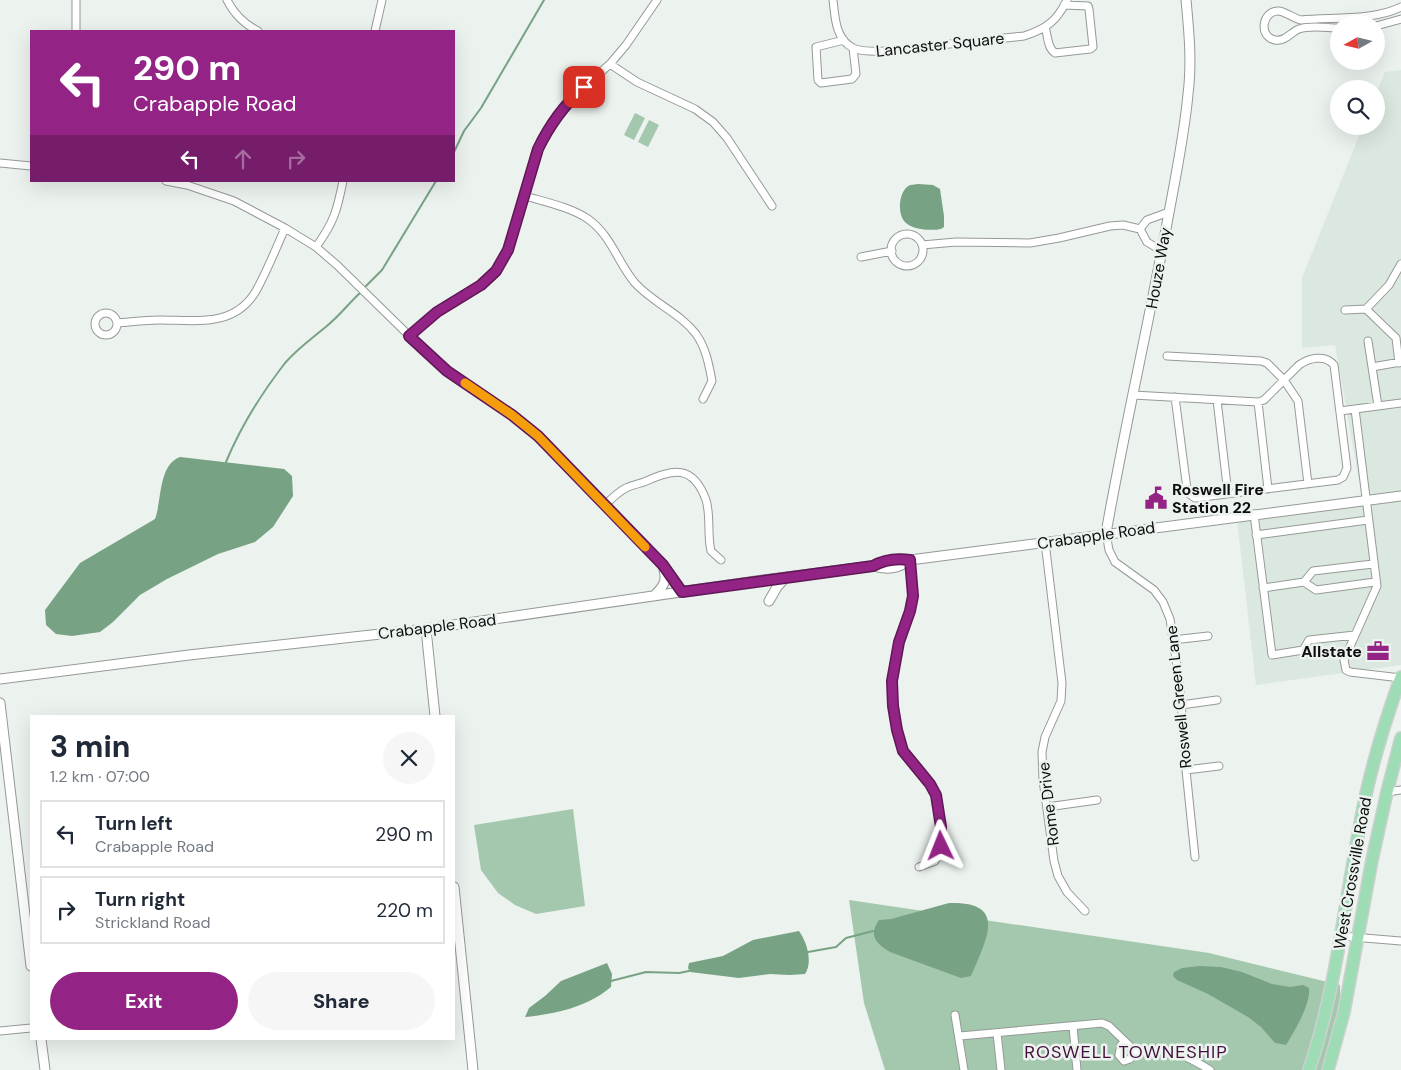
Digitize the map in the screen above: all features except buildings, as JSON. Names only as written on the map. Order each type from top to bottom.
[{"type":"main road","name":"West Crossville Road","points":[[1309,1070],[1326,1015],[1366,794],[1388,712],[1401,677]]},
{"type":"main road","name":"West Crossville Road","points":[[1328,1070],[1344,1012],[1387,792],[1401,738]]},
{"type":"street","points":[[76,0],[76,30]]},
{"type":"street","points":[[227,0],[232,10],[241,20],[256,30]]},
{"type":"street","points":[[375,30],[382,0]]},
{"type":"street","points":[[409,336],[437,312],[481,285],[496,271],[508,250],[538,149],[552,122],[570,99],[610,64],[657,0]]},
{"type":"street","name":"Lancaster Square","points":[[833,0],[837,27],[844,40],[853,48],[867,51],[897,50],[1024,36],[1046,27],[1062,11],[1066,3]]},
{"type":"street","name":"Houze Way","points":[[1106,533],[1162,251],[1189,93],[1190,58],[1186,0]]},
{"type":"street","points":[[1046,27],[1049,47],[1055,53],[1090,49],[1092,47],[1088,6],[1066,3]]},
{"type":"street","points":[[1376,15],[1401,7]]},
{"type":"street","points":[[1330,18],[1301,20],[1292,18],[1283,12],[1274,12],[1266,17],[1263,26],[1267,35],[1275,40],[1285,38],[1301,28],[1330,28]]},
{"type":"street","points":[[1385,23],[1401,19]]},
{"type":"street","points":[[1301,20],[1301,28]]},
{"type":"street","points":[[844,40],[816,47],[818,80],[821,83],[852,79],[856,74],[853,48]]},
{"type":"street","points":[[610,64],[637,82],[695,109],[713,122],[727,138],[772,206]]},
{"type":"street","points":[[0,163],[30,166]]},
{"type":"street","points":[[171,182],[187,185],[226,198],[285,228],[316,247],[447,371],[512,415],[538,436],[663,565],[682,592]]},
{"type":"street","points":[[316,247],[329,228],[337,210],[343,182]]},
{"type":"street","points":[[524,196],[576,212],[588,219],[600,229],[609,241],[625,270],[636,284],[651,298],[684,321],[696,334],[707,356],[712,381],[703,398]]},
{"type":"street","points":[[1140,229],[1147,220],[1169,212]]},
{"type":"street","points":[[922,245],[956,242],[1030,242],[1123,225],[1140,229],[1147,242],[1162,251]]},
{"type":"street","points":[[117,323],[157,320],[207,321],[220,319],[233,313],[246,304],[255,292],[285,228]]},
{"type":"street","points":[[912,234],[922,245],[923,250],[920,260],[910,265],[900,264],[896,261],[892,251],[894,242],[902,235],[912,234]]},
{"type":"street","points":[[861,257],[892,251]]},
{"type":"street","points":[[1366,310],[1389,285],[1401,264]]},
{"type":"street","points":[[1345,310],[1366,310],[1396,338],[1400,362],[1372,367]]},
{"type":"street","points":[[1368,340],[1378,406]]},
{"type":"street","points":[[1167,356],[1261,361],[1267,363],[1284,380],[1298,401],[1308,484]]},
{"type":"street","points":[[1134,395],[1175,397],[1258,402],[1264,400],[1306,360],[1322,358],[1334,365],[1347,468],[1346,473],[1338,480],[1195,498],[1189,494],[1175,397]]},
{"type":"street","points":[[1217,400],[1228,494]]},
{"type":"street","points":[[1258,402],[1268,489]]},
{"type":"street","points":[[1340,411],[1401,403]]},
{"type":"street","points":[[1355,409],[1377,586],[1344,660],[1346,670],[1350,672],[1401,677]]},
{"type":"street","points":[[605,505],[626,488],[664,473],[682,472],[694,480],[701,489],[707,503],[711,551],[721,560]]},
{"type":"street","name":"Crabapple Road","points":[[0,679],[189,655],[426,629],[873,566],[883,569],[901,567],[910,560],[1401,496]]},
{"type":"street","points":[[1254,514],[1272,654],[1304,650],[1309,640],[1355,634]]},
{"type":"street","points":[[1256,535],[1368,520]]},
{"type":"street","name":"Roswell Green Lane","points":[[1106,533],[1109,550],[1115,562],[1154,590],[1164,602],[1170,618],[1181,705],[1196,857]]},
{"type":"street","name":"Rome Drive","points":[[1044,542],[1062,683],[1062,701],[1045,737],[1042,752],[1047,807],[1054,861],[1058,876],[1067,892],[1085,911]]},
{"type":"street","points":[[910,560],[913,596],[897,652],[892,681],[893,706],[903,751],[930,784],[936,795],[941,827],[941,846],[935,860],[919,867]]},
{"type":"street","points":[[1304,582],[1313,571],[1373,564]]},
{"type":"street","points":[[654,596],[661,589],[666,579],[663,565]]},
{"type":"street","points":[[768,601],[786,577]]},
{"type":"street","points":[[1263,588],[1304,582],[1316,590],[1375,582]]},
{"type":"street","points":[[428,647],[435,634],[444,626]]},
{"type":"street","points":[[426,629],[436,715]]},
{"type":"street","points":[[1173,640],[1208,636]]},
{"type":"street","points":[[1181,705],[1217,700]]},
{"type":"street","points":[[0,703],[30,958]]},
{"type":"street","points":[[1186,770],[1219,766]]},
{"type":"street","points":[[1387,792],[1401,790]]},
{"type":"street","points":[[1047,807],[1097,800]]},
{"type":"street","points":[[455,898],[473,1070]]},
{"type":"street","points":[[1340,936],[1401,941]]},
{"type":"street","points":[[955,1015],[960,1036],[964,1070]]},
{"type":"street","points":[[960,1036],[1102,1022],[1109,1026],[1135,1051],[1161,1049],[1174,1051],[1185,1055],[1210,1070]]},
{"type":"street","points":[[1073,1026],[1077,1070]]},
{"type":"street","points":[[0,1031],[30,1028]]},
{"type":"street","points":[[997,1033],[1001,1070]]},
{"type":"street","points":[[41,1040],[45,1070]]},
{"type":"street","points":[[1127,1044],[1123,1043],[1118,1050],[1119,1055],[1124,1061],[1130,1059]]},
{"type":"street","points":[[1123,1070],[1135,1051]]},
{"type":"shaded area","points":[[1401,70],[1401,665],[1256,685],[1237,520],[1363,503],[1335,345],[1302,348],[1302,278],[1359,135],[1385,135],[1385,80],[1382,80],[1385,72]]},
{"type":"shaded area","points":[[635,113],[645,118],[634,140],[624,135]]},
{"type":"shaded area","points":[[649,120],[659,125],[648,147],[638,142]]},
{"type":"shaded area","points":[[910,185],[933,185],[940,189],[944,216],[944,227],[941,229],[927,230],[916,228],[904,221],[900,212],[901,196],[903,191]]},
{"type":"shaded area","points":[[180,457],[284,469],[292,476],[293,496],[273,527],[255,542],[218,554],[167,579],[140,595],[100,632],[72,636],[56,634],[46,625],[45,610],[80,563],[155,519],[164,475],[173,461]]},
{"type":"shaded area","points":[[573,809],[585,906],[536,914],[515,905],[498,893],[481,870],[474,825]]},
{"type":"shaded area","points":[[849,900],[1209,953],[1340,985],[1340,1049],[1332,1070],[885,1070],[864,1003]]},
{"type":"shaded area","points":[[949,903],[968,904],[980,908],[986,916],[988,925],[986,937],[971,976],[961,978],[890,952],[875,939],[874,930],[879,920],[891,919]]},
{"type":"shaded area","points":[[799,931],[809,958],[805,974],[770,974],[739,978],[690,972],[688,968],[689,963],[723,956],[753,940]]},
{"type":"shaded area","points":[[607,963],[612,974],[611,987],[602,994],[571,1008],[525,1017],[529,1008],[561,981]]},
{"type":"shaded area","points":[[1199,966],[1221,967],[1242,972],[1272,984],[1290,987],[1303,985],[1309,988],[1305,1010],[1286,1045],[1275,1043],[1261,1027],[1248,1017],[1208,994],[1177,980],[1173,976],[1174,972],[1182,968]]},
{"type":"waterway","points":[[455,150],[464,131],[481,108],[544,0]]},
{"type":"waterway","points":[[364,288],[382,270],[435,182]]},
{"type":"waterway","points":[[226,462],[252,411],[285,363],[361,292]]},
{"type":"waterway","points":[[808,952],[836,947],[846,938],[873,931]]},
{"type":"waterway","points":[[611,981],[646,972],[679,973],[689,971]]},
{"type":"slow traffic","points":[[465,383],[512,415],[538,436],[645,547]]},
{"type":"place","name":"Roswell Fire Station 22","points":[[1156,498]]},
{"type":"place","name":"Allstate","points":[[1378,651]]},
{"type":"district","name":"ROSWELL TOWNESHIP","points":[[1126,1052]]},
{"type":"route","points":[[584,87],[570,99],[544,135],[538,149],[508,250],[496,271],[481,285],[437,312],[409,336],[447,371],[512,415],[538,436],[663,565],[682,592],[873,566],[882,561],[910,560],[913,596],[899,642],[892,681],[893,706],[903,751],[930,784],[936,795],[941,827],[941,846]]}]
